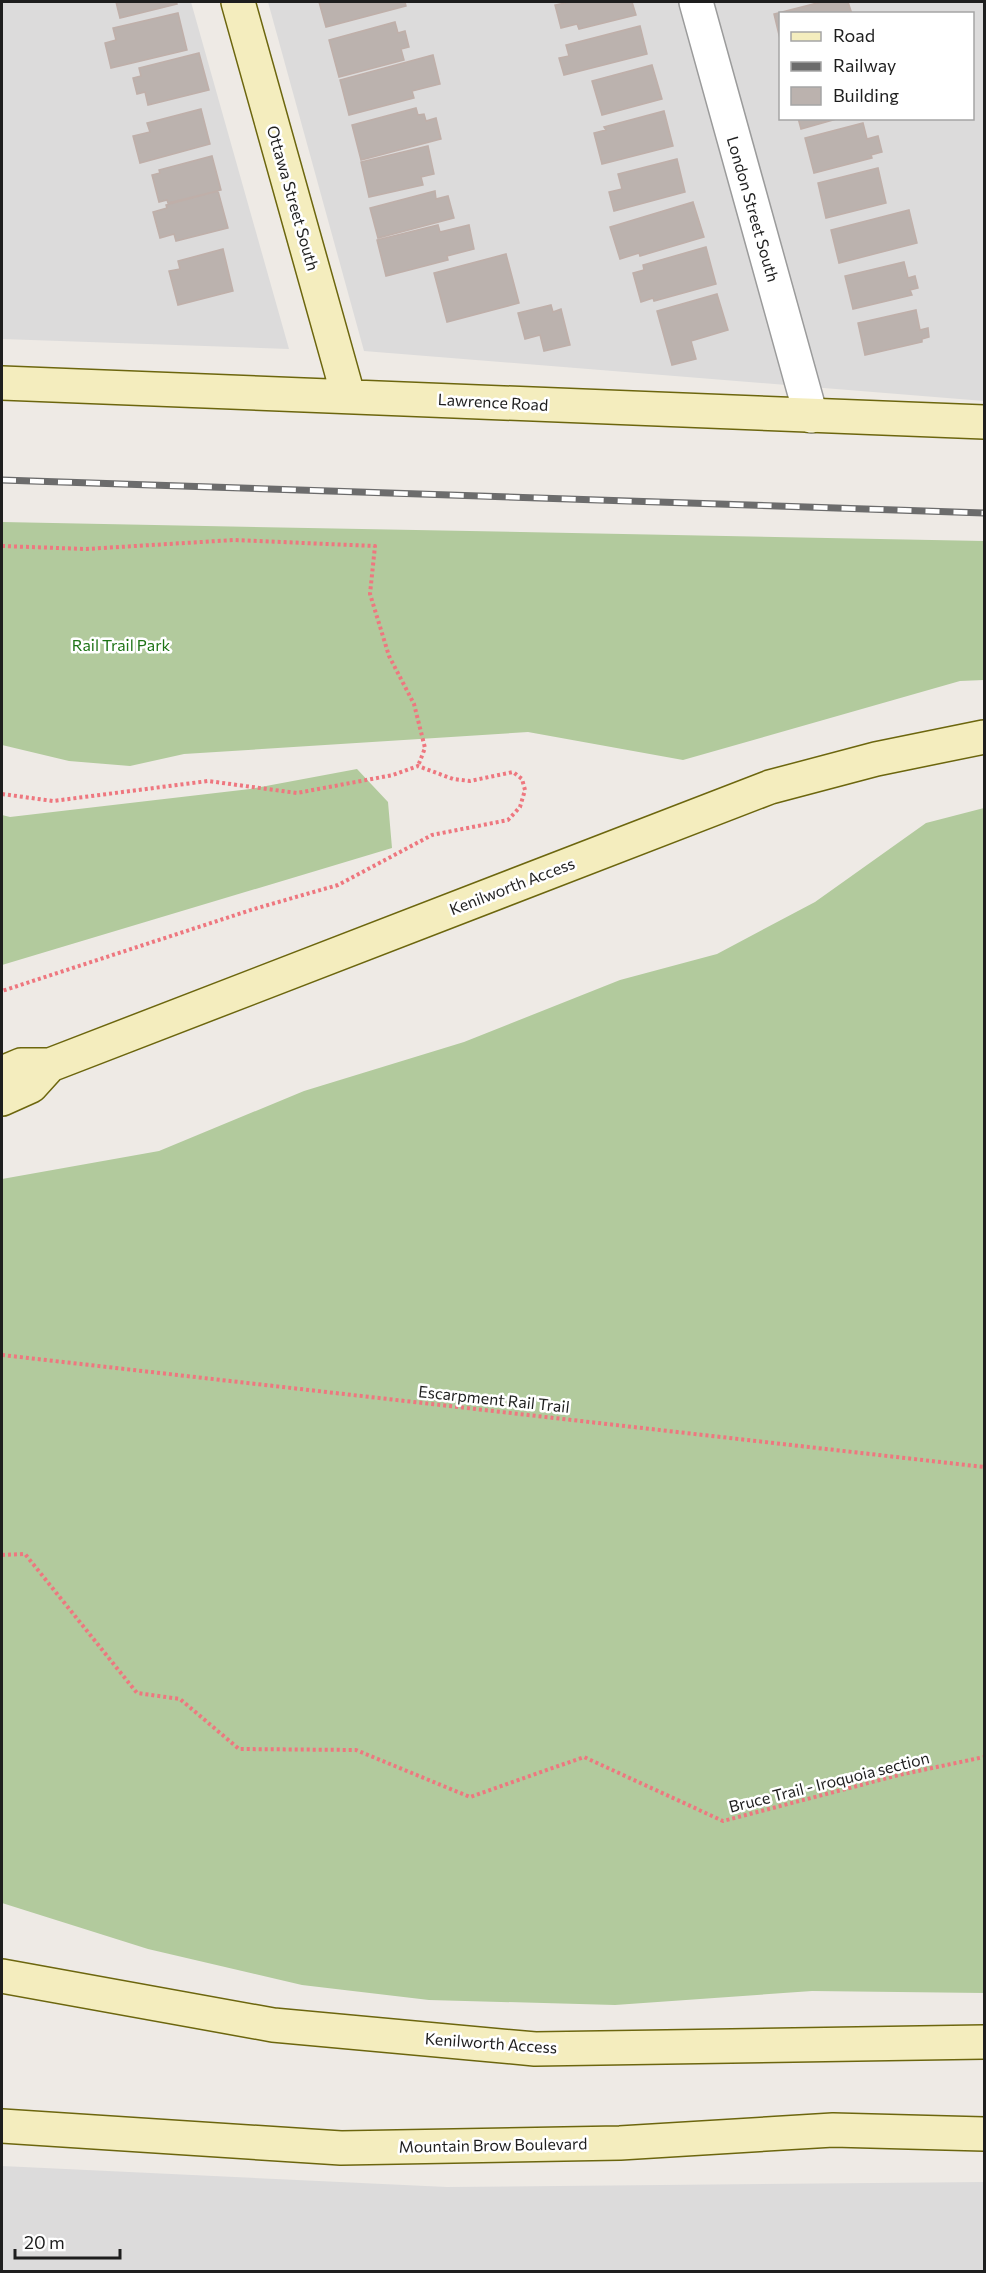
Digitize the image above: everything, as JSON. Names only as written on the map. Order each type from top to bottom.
[{"type":"main road","name":"Ottawa Street South","points":[[238,2],[348,395]]},
{"type":"main road","name":"Lawrence Road","points":[[2,383],[984,422]]},
{"type":"main road","name":"Kenilworth Access","points":[[2,1073],[21,1065],[50,1065],[770,787],[876,759],[984,737]]},
{"type":"main road","name":"Kenilworth Access","points":[[2,1099],[31,1086],[50,1065]]},
{"type":"main road","name":"Kenilworth Access","points":[[2,1976],[273,2025],[535,2049],[984,2042]]},
{"type":"main road","name":"Mountain Brow Boulevard","points":[[2,2126],[341,2148],[620,2143],[833,2130],[984,2134]]},
{"type":"street","name":"London Street South","points":[[696,2],[811,416]]},
{"type":"path","points":[[2,546],[86,549],[234,540],[375,546],[370,594],[388,656],[414,704],[425,748],[418,766]]},
{"type":"path","points":[[2,794],[53,801],[208,781],[297,793],[393,775],[418,766],[453,779],[470,780],[513,772],[524,784],[524,799],[515,814],[508,820],[432,835],[338,885],[254,909],[2,991]]},
{"type":"path","name":"Escarpment Rail Trail","points":[[2,1355],[984,1467]]},
{"type":"path","name":"Bruce Trail - Iroquoia section","points":[[2,1555],[25,1554],[137,1693],[180,1699],[239,1749],[356,1750],[470,1797],[584,1757],[723,1821],[899,1775],[984,1757]]},
{"type":"shaded area","points":[[2,2],[191,2],[289,349],[2,339]]},
{"type":"shaded area","points":[[268,2],[984,2],[984,401],[364,351]]},
{"type":"shaded area","points":[[2,2166],[447,2187],[984,2182],[984,2271],[2,2271]]},
{"type":"green space","name":"Rail Trail Park","points":[[2,522],[984,541],[984,680],[960,681],[683,760],[528,732],[184,754],[130,766],[69,761],[2,745]]},
{"type":"green space","points":[[357,769],[388,802],[392,848],[2,965],[2,815],[10,817],[250,789]]},
{"type":"green space","points":[[984,808],[984,1993],[812,1991],[615,2005],[429,2000],[302,1985],[148,1949],[2,1903],[2,1179],[159,1151],[304,1091],[464,1042],[620,980],[717,954],[815,902],[926,823]]},
{"type":"building","points":[[116,2],[176,2],[177,4],[120,18]]},
{"type":"building","points":[[319,2],[405,2],[406,6],[326,27]]},
{"type":"building","points":[[570,2],[632,2],[636,15],[579,29],[577,24],[561,28],[555,5]]},
{"type":"building","points":[[821,2],[848,2],[851,12],[782,12]]},
{"type":"building","points":[[178,13],[187,50],[111,68],[105,43],[116,40],[113,28]]},
{"type":"building","points":[[779,13],[779,35],[774,14]]},
{"type":"building","points":[[395,22],[398,33],[405,31],[409,47],[401,49],[404,60],[339,77],[329,40]]},
{"type":"building","points":[[640,26],[647,54],[564,75],[559,58],[569,56],[566,45]]},
{"type":"building","points":[[199,53],[209,90],[148,105],[145,92],[137,94],[133,78],[141,76],[139,68]]},
{"type":"building","points":[[433,55],[440,84],[412,91],[414,98],[349,115],[340,80]]},
{"type":"building","points":[[652,65],[662,99],[602,115],[592,81]]},
{"type":"building","points":[[416,108],[418,115],[424,114],[426,121],[436,118],[441,139],[361,160],[352,125]]},
{"type":"building","points":[[201,109],[210,144],[140,163],[133,136],[150,132],[147,123]]},
{"type":"building","points":[[664,111],[673,146],[602,164],[594,133],[606,130],[604,127]]},
{"type":"building","points":[[799,120],[833,120],[801,129]]},
{"type":"building","points":[[863,123],[867,139],[878,136],[882,152],[871,155],[872,158],[814,173],[805,138]]},
{"type":"building","points":[[428,146],[434,174],[421,177],[423,185],[369,197],[361,162]]},
{"type":"building","points":[[212,156],[221,190],[168,203],[167,200],[159,202],[152,175],[160,173],[159,170]]},
{"type":"building","points":[[677,159],[685,192],[614,211],[609,192],[622,189],[618,174]]},
{"type":"building","points":[[878,168],[886,203],[826,218],[818,183]]},
{"type":"building","points":[[218,191],[228,228],[176,241],[174,234],[160,238],[153,212],[167,208],[166,205]]},
{"type":"building","points":[[435,191],[436,199],[448,196],[454,218],[378,238],[370,208]]},
{"type":"building","points":[[693,202],[704,237],[640,256],[639,253],[620,259],[610,227]]},
{"type":"building","points":[[909,210],[917,243],[839,263],[831,230]]},
{"type":"building","points":[[438,225],[440,232],[469,225],[474,249],[447,256],[448,260],[386,276],[377,240]]},
{"type":"building","points":[[706,247],[716,284],[654,301],[653,298],[641,302],[633,273],[644,270],[643,265]]},
{"type":"building","points":[[223,249],[233,291],[178,305],[169,271],[180,269],[178,261]]},
{"type":"building","points":[[506,254],[519,303],[447,322],[434,273]]},
{"type":"building","points":[[904,262],[908,278],[915,276],[918,288],[910,290],[912,295],[853,309],[845,276]]},
{"type":"building","points":[[717,294],[728,330],[691,341],[696,359],[672,365],[657,311]]},
{"type":"building","points":[[551,305],[553,312],[561,309],[570,345],[544,351],[540,335],[525,339],[518,313]]},
{"type":"building","points":[[916,310],[920,330],[928,328],[929,337],[922,339],[922,342],[865,355],[858,323]]},
{"type":"railway","points":[[2,480],[984,513]]}]
